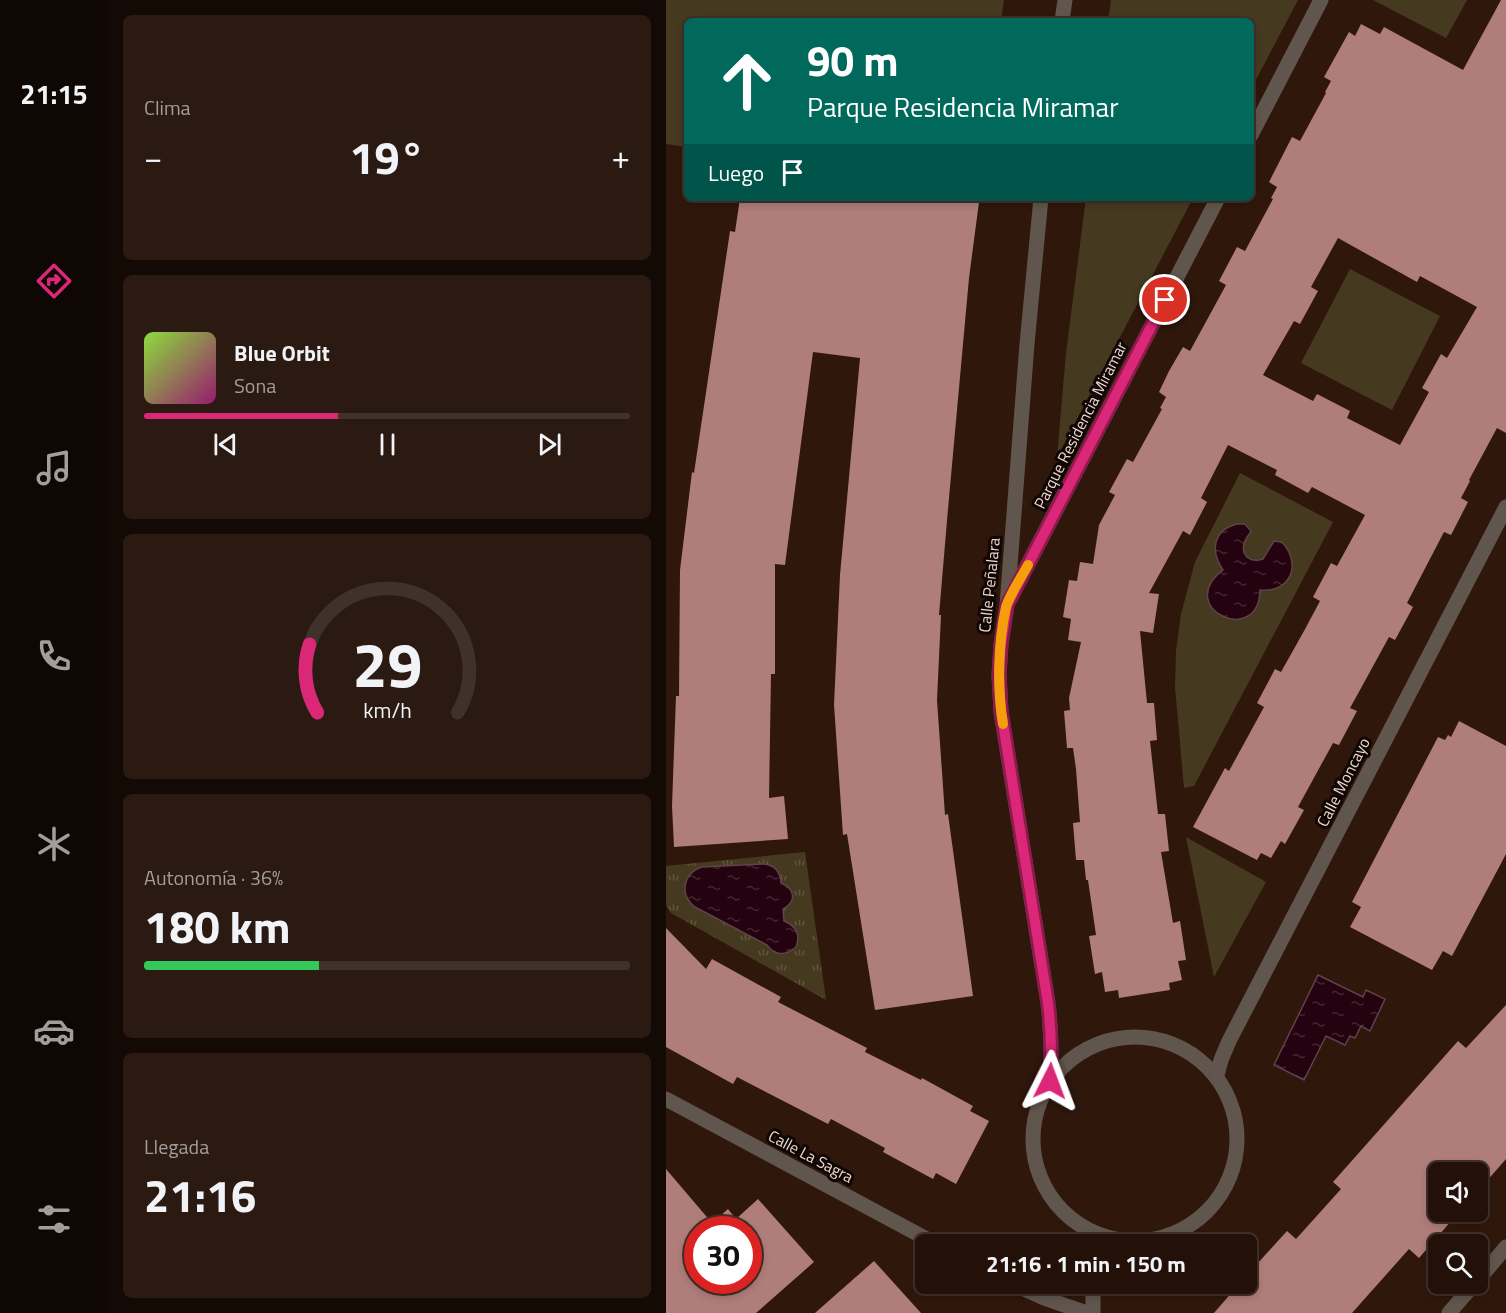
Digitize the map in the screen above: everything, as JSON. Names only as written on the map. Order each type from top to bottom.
[{"type":"street","points":[[1062,18],[1065,0]]},
{"type":"street","points":[[1254,129],[1321,0]]},
{"type":"street","name":"Calle Peñalara","points":[[1041,201],[1007,605],[999,675],[1001,711],[1048,1003],[1052,1038],[1050,1081]]},
{"type":"street","name":"Parque Residencia Miramar","points":[[1007,605],[1216,201]]},
{"type":"street","name":"Calle Moncayo","points":[[1218,1075],[1229,1041],[1506,507]]},
{"type":"street","points":[[1086,1234],[1057,1208],[1044,1189],[1036,1167],[1032,1145],[1033,1122],[1039,1100],[1050,1081],[1065,1064],[1083,1053],[1125,1040],[1147,1040],[1174,1044],[1198,1056],[1218,1075],[1235,1110],[1239,1134],[1237,1158],[1230,1180],[1216,1201],[1178,1229],[1162,1234]]},
{"type":"street","name":"Calle La Sagra","points":[[666,1099],[918,1234]]},
{"type":"street","points":[[1488,1268],[1506,1247]]},
{"type":"street","points":[[1035,1294],[1087,1313]]},
{"type":"street","points":[[1093,1294],[1093,1313]]},
{"type":"street","points":[[1449,1313],[1465,1294]]},
{"type":"green space","points":[[666,0],[1004,0],[1001,18],[684,18],[684,147],[666,144]]},
{"type":"green space","points":[[1111,0],[1298,0],[1254,83],[1254,18],[1108,18]]},
{"type":"green space","points":[[1373,0],[1467,0],[1446,38]]},
{"type":"green space","points":[[1086,201],[1191,201],[1057,457],[1066,353]]},
{"type":"green space","points":[[1350,269],[1440,316],[1392,410],[1301,363]]},
{"type":"green space","points":[[1240,473],[1333,522],[1194,786],[1184,788],[1175,687],[1176,651],[1181,614],[1195,562]]},
{"type":"green space","points":[[1186,837],[1266,882],[1214,977]]},
{"type":"green space","points":[[805,852],[826,1000],[671,913],[666,905],[666,866]]},
{"type":"water","points":[[1237,524],[1245,524],[1251,531],[1244,544],[1244,552],[1248,558],[1263,559],[1274,541],[1282,542],[1288,551],[1292,568],[1286,582],[1279,587],[1260,590],[1256,607],[1247,617],[1235,619],[1222,616],[1212,608],[1208,597],[1210,584],[1223,570],[1216,556],[1216,542],[1223,531]]},
{"type":"water","points":[[763,864],[776,869],[781,883],[789,888],[793,895],[791,902],[783,909],[784,921],[792,925],[798,938],[796,947],[780,954],[695,907],[685,891],[687,879],[702,867]]},
{"type":"water","points":[[1318,975],[1363,997],[1366,990],[1385,999],[1370,1031],[1361,1026],[1355,1038],[1350,1036],[1345,1045],[1326,1036],[1304,1080],[1274,1065]]},
{"type":"building","points":[[1501,0],[1506,0],[1506,433],[1497,428],[1469,480],[1461,498],[1468,502],[1451,535],[1444,532],[1407,603],[1413,607],[1395,640],[1389,637],[1350,708],[1357,711],[1339,745],[1333,743],[1298,807],[1304,810],[1285,844],[1281,841],[1271,858],[1261,853],[1257,860],[1193,827],[1225,768],[1229,771],[1264,707],[1257,703],[1275,669],[1281,672],[1320,601],[1313,597],[1331,563],[1337,566],[1365,515],[1312,487],[1308,493],[1275,475],[1277,470],[1228,445],[1201,498],[1207,502],[1190,535],[1183,531],[1149,593],[1159,594],[1153,633],[1140,631],[1147,703],[1154,703],[1157,740],[1150,741],[1158,814],[1165,814],[1169,851],[1161,852],[1173,923],[1180,921],[1186,960],[1178,961],[1182,980],[1169,983],[1170,990],[1119,998],[1118,990],[1105,992],[1102,972],[1095,974],[1089,936],[1096,935],[1088,880],[1086,880],[1084,860],[1076,860],[1073,823],[1080,822],[1076,769],[1073,748],[1067,748],[1064,711],[1070,710],[1069,698],[1081,642],[1068,640],[1071,619],[1063,617],[1069,580],[1077,581],[1080,562],[1093,564],[1099,525],[1115,495],[1109,492],[1127,459],[1133,462],[1162,409],[1160,408],[1166,397],[1159,392],[1183,347],[1190,351],[1226,285],[1219,281],[1237,247],[1245,251],[1273,199],[1271,198],[1277,187],[1269,182],[1292,137],[1300,141],[1326,93],[1331,81],[1324,77],[1349,32],[1355,36],[1361,24],[1380,34],[1384,27],[1463,70]],"holes":[[[1338,238],[1417,282],[1420,276],[1477,307],[1447,358],[1441,354],[1422,388],[1429,392],[1400,445],[1347,418],[1350,411],[1317,394],[1313,401],[1263,375],[1294,321],[1300,324],[1318,291],[1311,287]]]},
{"type":"building","points":[[740,201],[979,202],[969,278],[939,615],[941,615],[937,700],[945,815],[948,814],[973,996],[875,1010],[847,834],[843,835],[834,705],[840,575],[860,358],[813,352],[785,565],[775,564],[775,674],[771,674],[769,798],[784,796],[788,839],[674,847],[672,806],[676,696],[679,696],[680,570],[692,472],[694,473],[730,231],[735,232]]},
{"type":"building","points":[[1459,721],[1506,746],[1506,854],[1452,956],[1443,951],[1432,970],[1350,927],[1361,907],[1352,902],[1438,737],[1445,740],[1448,735],[1451,737]]},
{"type":"building","points":[[666,928],[706,969],[712,959],[781,997],[778,1002],[867,1048],[865,1052],[921,1080],[922,1078],[973,1106],[970,1111],[989,1121],[956,1184],[936,1173],[933,1179],[883,1152],[885,1148],[831,1119],[828,1124],[737,1077],[733,1084],[666,1047]]},
{"type":"building","points":[[1506,1005],[1506,1159],[1488,1180],[1488,1162],[1428,1162],[1428,1222],[1450,1222],[1440,1234],[1428,1234],[1428,1248],[1419,1258],[1409,1249],[1352,1313],[1214,1313],[1230,1294],[1257,1294],[1257,1264],[1287,1231],[1296,1239],[1341,1189],[1333,1182],[1458,1041],[1466,1048]]},
{"type":"building","points":[[666,1169],[706,1216],[684,1216],[684,1294],[762,1294],[762,1216],[739,1216],[758,1199],[814,1262],[756,1313],[666,1313]]},
{"type":"building","points":[[728,1209],[734,1216],[720,1216]]},
{"type":"building","points":[[874,1261],[921,1313],[815,1313]]},
{"type":"slow traffic","points":[[1003,724],[999,675],[1007,605],[1028,565]]},
{"type":"route","points":[[1050,1081],[1052,1038],[1048,1003],[1001,711],[999,675],[1001,644],[1007,605],[1165,300]]}]
